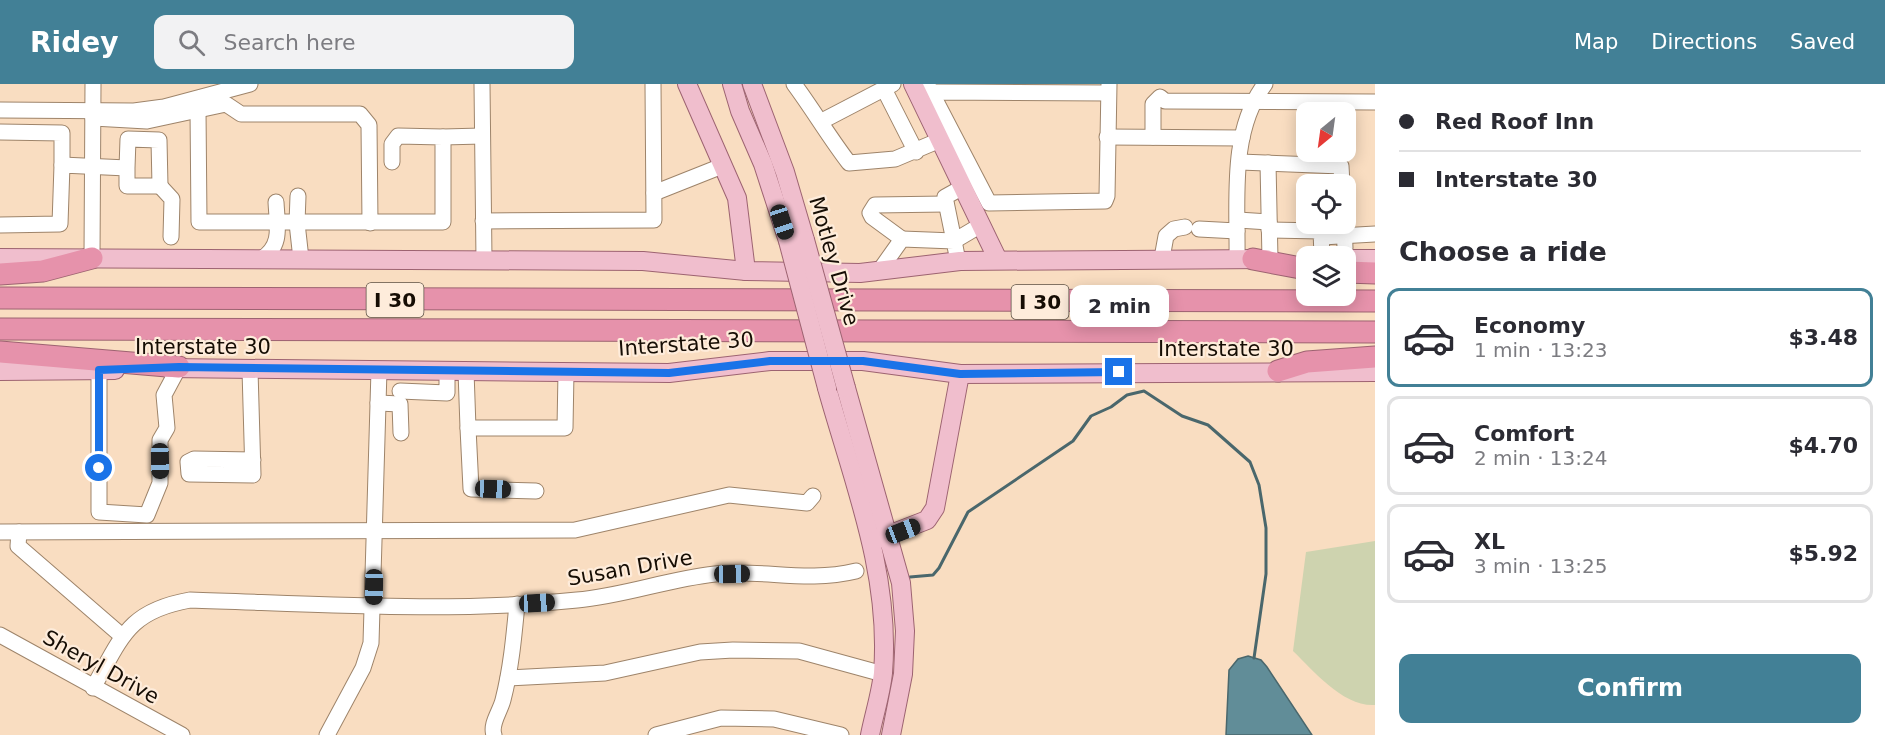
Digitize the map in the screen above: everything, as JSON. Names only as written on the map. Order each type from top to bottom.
[{"type":"highway","points":[[0,274],[43,270],[92,258]]},
{"type":"highway","points":[[1253,259],[1296,267]]},
{"type":"highway","points":[[1356,272],[1375,273]]},
{"type":"highway","name":"I 30","points":[[0,298],[1375,302]]},
{"type":"highway","name":"I 30","points":[[0,329],[1375,332]]},
{"type":"highway","points":[[0,352],[179,367]]},
{"type":"highway","points":[[1278,371],[1307,362],[1375,357]]},
{"type":"main road","points":[[687,84],[737,198],[746,271]]},
{"type":"main road","name":"Motley Drive","points":[[732,84],[740,111],[796,241],[846,387],[879,538],[884,628],[883,674],[870,735]]},
{"type":"main road","name":"Motley Drive","points":[[752,84],[785,172],[796,241],[827,388],[879,538],[901,583],[905,631],[903,674],[891,735]]},
{"type":"main road","points":[[922,89],[946,141],[963,187],[982,213],[998,260]]},
{"type":"main road","points":[[0,258],[643,261],[746,271],[860,273],[958,261],[1296,259]]},
{"type":"main road","points":[[1356,258],[1375,259]]},
{"type":"main road","name":"Interstate 30","points":[[0,372],[179,367],[250,370],[669,373],[770,361],[863,361],[960,374],[1375,372]]},
{"type":"main road","points":[[879,538],[927,520],[935,508],[960,374]]},
{"type":"street","points":[[92,258],[93,84]]},
{"type":"street","points":[[93,114],[164,107],[250,84]]},
{"type":"street","points":[[482,84],[484,260]]},
{"type":"street","points":[[483,221],[654,220],[653,84]]},
{"type":"street","points":[[794,84],[822,121],[822,129],[849,163],[895,159],[946,141],[982,213]]},
{"type":"street","points":[[1253,259],[1238,225],[1239,162],[1242,138],[1255,102],[1265,84]]},
{"type":"street","points":[[822,121],[879,88],[916,152]]},
{"type":"street","points":[[922,89],[1108,88],[1105,201],[982,213],[954,241],[902,238],[872,218],[870,213],[874,204],[946,204]]},
{"type":"street","points":[[1153,137],[1153,104],[1160,98],[1166,101],[1375,102]]},
{"type":"street","points":[[0,110],[93,114],[147,121],[226,104],[241,114],[360,114],[369,125],[370,223]]},
{"type":"street","points":[[198,110],[199,222],[444,222],[443,137]]},
{"type":"street","points":[[0,132],[62,133],[60,224],[0,225]]},
{"type":"street","points":[[392,162],[392,144],[398,136],[482,136]]},
{"type":"street","points":[[1107,137],[1242,138]]},
{"type":"street","points":[[160,186],[127,186],[128,139],[159,140],[160,186],[172,199],[171,237]]},
{"type":"street","points":[[1239,162],[1341,166],[1341,174]]},
{"type":"street","points":[[1253,259],[1269,226],[1268,163]]},
{"type":"street","points":[[62,165],[128,168]]},
{"type":"street","points":[[654,193],[722,166]]},
{"type":"street","points":[[958,261],[945,197],[963,187]]},
{"type":"street","points":[[298,196],[297,223],[301,259]]},
{"type":"street","points":[[261,259],[275,249],[276,202]]},
{"type":"street","points":[[1161,258],[1166,236],[1174,229],[1238,225],[1322,231],[1322,246]]},
{"type":"street","points":[[1322,237],[1333,234]]},
{"type":"street","points":[[1356,234],[1375,234]]},
{"type":"street","points":[[880,270],[902,238]]},
{"type":"street","points":[[99,370],[99,512],[147,515],[160,483],[160,440],[167,428],[164,395],[179,367]]},
{"type":"street","points":[[250,370],[253,460]]},
{"type":"street","points":[[327,735],[363,668],[371,643],[379,370]]},
{"type":"street","points":[[401,371],[401,433]]},
{"type":"street","points":[[378,403],[447,393],[447,371]]},
{"type":"street","points":[[466,371],[471,489],[536,491]]},
{"type":"street","points":[[468,428],[565,428],[566,372]]},
{"type":"street","points":[[0,532],[574,530],[729,495],[807,503],[813,496]]},
{"type":"street","points":[[19,532],[18,546],[122,636]]},
{"type":"street","name":"Susan Drive","points":[[93,688],[122,636],[146,613],[168,604],[190,600],[373,606],[517,604],[610,596],[716,574],[764,573],[816,578],[856,571]]},
{"type":"street","points":[[494,735],[493,724],[502,704],[508,678],[517,604]]},
{"type":"street","name":"Sheryl Drive","points":[[0,635],[182,735]]},
{"type":"street","points":[[508,678],[605,673],[700,652],[733,650],[799,651],[883,674]]},
{"type":"street","points":[[656,735],[722,718],[774,718],[841,735]]},
{"type":"green space","points":[[1375,541],[1375,705],[1363,704],[1341,694],[1293,651],[1306,552]]},
{"type":"water","points":[[1248,656],[1261,660],[1267,667],[1312,735],[1226,735],[1229,670],[1238,659]]},
{"type":"waterway","points":[[910,577],[933,575],[939,568],[968,512],[1073,441],[1091,416],[1111,407],[1127,395],[1144,391],[1182,416],[1208,425],[1250,462],[1259,485],[1266,528],[1266,574],[1254,658]]},
{"type":"route","points":[[99,468],[99,370],[179,367],[250,370],[669,373],[770,361],[863,361],[898,363],[960,374],[1119,372]]}]
